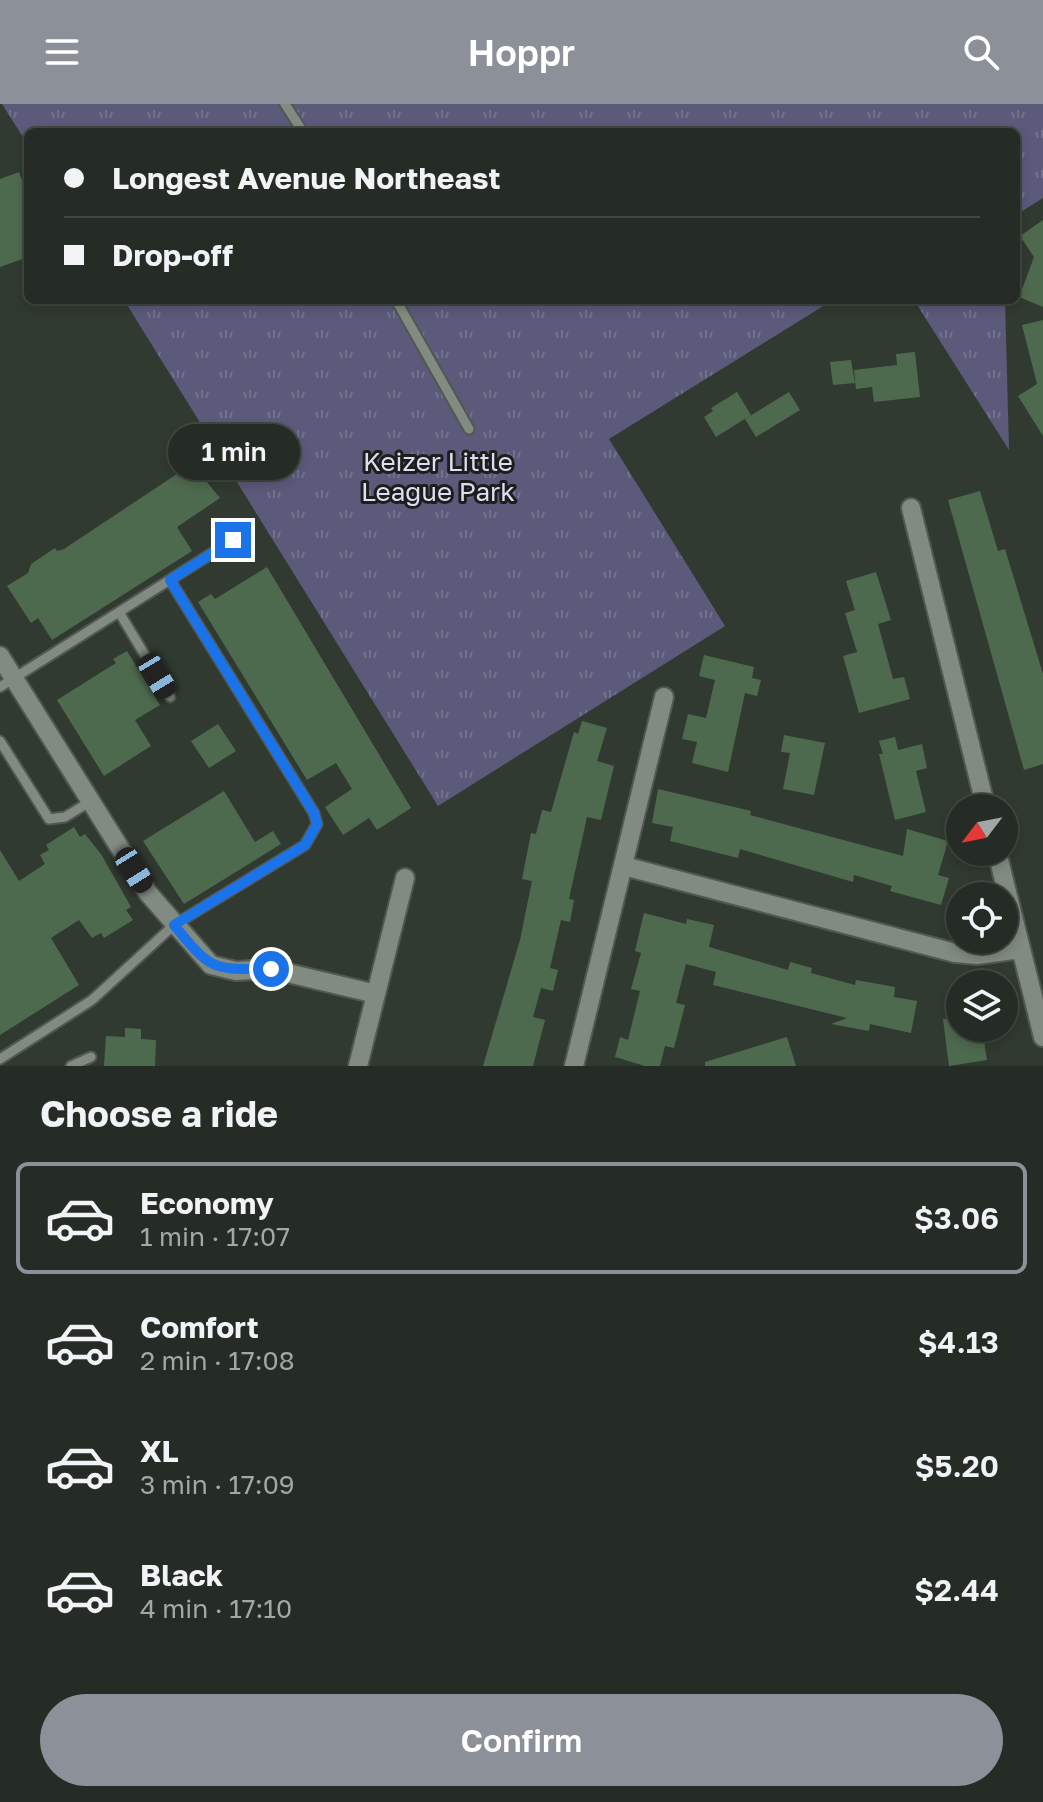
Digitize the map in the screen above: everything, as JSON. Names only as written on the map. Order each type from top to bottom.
[{"type":"street","points":[[911,508],[982,794]]},
{"type":"street","points":[[0,656],[7,683],[91,801],[148,893],[211,965],[223,970],[271,969],[376,994]]},
{"type":"street","points":[[574,1066],[664,697]]},
{"type":"street","points":[[624,866],[955,953],[977,955],[1021,949]]},
{"type":"street","points":[[1000,866],[1043,1037]]},
{"type":"street","points":[[358,1066],[405,878]]},
{"type":"lane","points":[[285,104],[300,128]]},
{"type":"lane","points":[[398,304],[469,429]]},
{"type":"lane","points":[[7,683],[233,540]]},
{"type":"lane","points":[[0,1059],[92,1000],[174,925],[305,845],[317,824],[314,813],[170,580]]},
{"type":"lane","points":[[119,612],[170,697]]},
{"type":"lane","points":[[0,741],[49,819],[65,817],[91,801]]},
{"type":"lane","points":[[71,1066],[91,1057]]},
{"type":"green space","points":[[2,104],[1043,104],[1043,198],[1020,212],[1020,128],[24,128],[24,139]]},
{"type":"green space","name":"Keizer Little League Park","points":[[126,304],[827,304],[609,439],[725,626],[438,806]]},
{"type":"green space","points":[[917,304],[1005,304],[1009,450]]},
{"type":"building","points":[[19,172],[24,186],[24,258],[0,267],[0,179]]},
{"type":"building","points":[[1043,220],[1043,307],[1020,297],[1034,257],[1020,236]]},
{"type":"building","points":[[1043,320],[1043,436],[1018,396],[1037,384],[1022,325]]},
{"type":"building","points":[[915,352],[920,397],[874,402],[872,387],[856,389],[854,370],[897,365],[896,354]]},
{"type":"building","points":[[851,360],[855,383],[833,385],[830,362]]},
{"type":"building","points":[[737,392],[751,415],[716,437],[704,417],[713,411],[711,408]]},
{"type":"building","points":[[789,392],[800,410],[756,437],[745,419]]},
{"type":"building","points":[[192,464],[220,498],[177,527],[192,551],[52,640],[38,618],[31,623],[7,586],[28,573],[31,564],[55,548],[57,551],[64,549]]},
{"type":"building","points":[[980,491],[998,551],[1005,549],[1043,674],[1043,764],[1024,770],[948,500]]},
{"type":"building","points":[[267,567],[411,808],[377,830],[369,818],[343,835],[325,807],[352,789],[336,763],[307,780],[198,602],[211,594],[215,599]]},
{"type":"building","points":[[876,572],[891,620],[878,624],[893,679],[904,677],[910,699],[859,713],[843,656],[857,652],[845,613],[855,610],[846,581]]},
{"type":"building","points":[[127,651],[160,705],[135,720],[151,746],[104,776],[57,700],[116,663],[113,659]]},
{"type":"building","points":[[704,655],[754,667],[752,678],[761,680],[757,696],[745,693],[728,772],[692,763],[697,742],[682,739],[688,714],[706,718],[715,680],[699,676]]},
{"type":"building","points":[[582,721],[607,728],[597,761],[614,766],[601,820],[587,817],[569,899],[574,900],[570,922],[561,920],[550,968],[558,970],[553,991],[541,988],[533,1017],[545,1020],[533,1066],[483,1066],[520,940],[532,881],[522,879],[531,833],[536,834],[542,810],[551,812],[574,732],[578,734]]},
{"type":"building","points":[[218,724],[236,751],[209,768],[191,741]]},
{"type":"building","points":[[784,735],[825,743],[814,795],[783,789],[790,753],[781,752]]},
{"type":"building","points":[[895,737],[898,750],[922,744],[927,768],[916,771],[926,812],[895,820],[879,754],[883,754],[879,741]]},
{"type":"building","points":[[658,789],[751,811],[750,815],[903,856],[907,829],[946,840],[938,875],[949,878],[941,905],[890,891],[892,886],[854,875],[853,882],[740,849],[738,858],[670,841],[673,827],[652,823]]},
{"type":"building","points":[[224,791],[255,842],[273,831],[281,844],[184,904],[143,841]]},
{"type":"building","points":[[74,827],[80,837],[85,834],[101,854],[131,907],[126,910],[133,920],[104,938],[101,933],[92,938],[79,920],[51,938],[79,985],[0,1035],[0,850],[19,881],[45,864],[40,855],[49,850],[46,845]]},
{"type":"building","points":[[644,913],[686,924],[687,919],[714,925],[709,947],[788,970],[790,962],[812,968],[811,973],[855,985],[856,980],[895,987],[894,997],[917,1001],[911,1033],[870,1024],[869,1031],[831,1024],[847,1018],[713,985],[716,972],[686,964],[676,1003],[685,1005],[674,1048],[665,1046],[660,1066],[645,1066],[615,1057],[620,1037],[628,1040],[640,991],[631,989],[641,953],[635,951]]},
{"type":"building","points":[[943,1019],[946,1019],[946,1042],[984,1042],[987,1060],[949,1066]]},
{"type":"building","points":[[125,1028],[141,1029],[141,1039],[156,1040],[155,1066],[104,1066],[106,1036],[125,1037]]},
{"type":"building","points":[[787,1037],[796,1066],[705,1066],[705,1062]]},
{"type":"route","points":[[233,540],[170,580],[314,813],[317,824],[305,845],[174,925],[211,965],[236,971],[271,969]]}]
